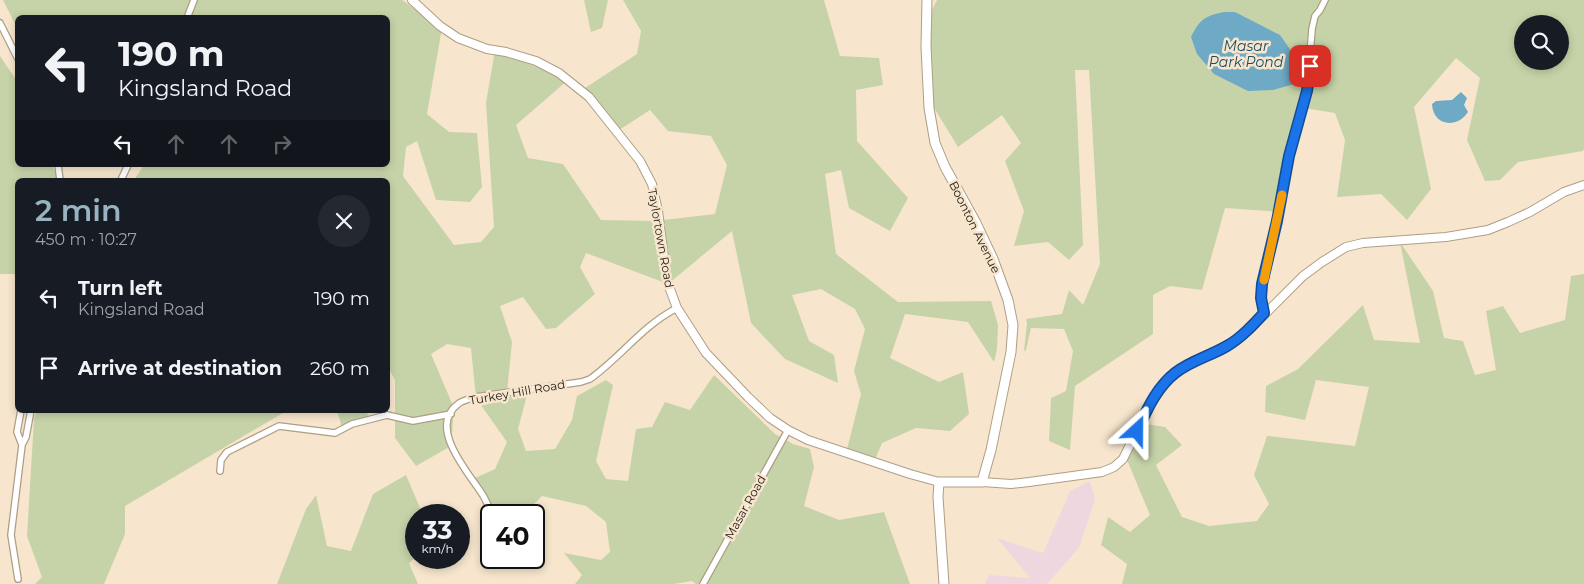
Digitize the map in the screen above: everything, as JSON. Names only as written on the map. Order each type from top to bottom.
[{"type":"main road","name":"Boonton Avenue","points":[[927,0],[926,47],[929,108],[936,143],[945,167],[964,200],[993,259],[1008,300],[1013,326],[1011,352],[991,450],[982,482]]},
{"type":"main road","points":[[944,584],[938,497],[940,482],[982,482]]},
{"type":"street","points":[[188,15],[194,0]]},
{"type":"street","name":"Taylortown Road","points":[[412,0],[440,26],[458,38],[487,49],[528,58],[548,66],[590,97],[640,160],[652,184],[658,211],[667,281],[677,308],[706,353],[770,418],[808,440],[940,482]]},
{"type":"street","points":[[1264,313],[1261,298],[1262,284],[1277,221],[1289,156],[1307,91],[1312,29],[1315,16],[1325,0]]},
{"type":"street","points":[[0,23],[15,53]]},
{"type":"street","points":[[982,482],[1011,484],[1029,482],[1102,472],[1114,467],[1123,459],[1148,408],[1166,381],[1186,366],[1233,342],[1250,329],[1302,276],[1346,247],[1363,243],[1446,238],[1488,230],[1530,212],[1564,192],[1584,185]]},
{"type":"street","name":"Turkey Hill Road","points":[[451,414],[458,404],[476,397],[590,379],[645,329],[666,313],[677,308]]},
{"type":"street","points":[[20,413],[17,432],[22,445]]},
{"type":"street","points":[[18,579],[11,535],[22,445],[26,437],[30,413]]},
{"type":"street","points":[[220,471],[221,460],[227,452],[279,426],[335,433],[352,424],[387,415],[413,421],[451,414],[447,427],[450,444],[487,504]]},
{"type":"street","name":"Masar Road","points":[[703,584],[788,430]]},
{"type":"shaded area","points":[[1090,481],[1095,499],[1079,548],[1047,584],[985,584],[989,575],[1030,578],[997,538],[1043,553],[1070,491]]},
{"type":"green space","points":[[3,0],[402,0],[442,28],[427,114],[449,132],[477,133],[482,187],[470,202],[436,200],[417,141],[406,147],[403,176],[454,245],[481,242],[494,227],[486,103],[495,50],[568,80],[516,125],[528,158],[563,164],[601,220],[655,221],[715,214],[727,165],[711,136],[668,131],[650,110],[616,132],[582,90],[637,54],[641,31],[623,0],[824,0],[840,56],[879,58],[883,85],[856,90],[857,141],[908,198],[890,231],[849,208],[841,170],[825,174],[836,254],[898,302],[991,301],[998,325],[997,349],[994,362],[968,322],[905,314],[890,358],[939,382],[963,372],[969,414],[950,431],[916,428],[882,443],[874,462],[846,453],[861,394],[854,371],[865,329],[855,309],[821,289],[792,295],[809,341],[834,355],[838,383],[785,359],[751,323],[732,231],[668,284],[586,253],[580,267],[595,294],[556,328],[546,329],[523,297],[500,306],[512,342],[507,392],[524,390],[526,399],[518,429],[526,451],[555,449],[572,420],[577,396],[606,380],[613,385],[596,461],[606,479],[628,481],[636,429],[652,427],[665,402],[690,410],[714,375],[775,434],[793,444],[810,449],[814,467],[804,506],[839,520],[884,512],[910,584],[696,584],[692,581],[674,584],[575,584],[582,575],[564,553],[601,560],[610,552],[606,522],[586,506],[542,496],[534,504],[486,504],[473,479],[495,469],[507,442],[476,398],[471,348],[447,344],[431,354],[454,408],[451,446],[416,466],[395,438],[395,380],[390,371],[390,178],[135,178],[143,167],[390,167],[390,15],[15,15],[15,24]]},
{"type":"green space","points":[[584,0],[608,0],[602,28],[591,32]]},
{"type":"green space","points":[[937,0],[1584,0],[1583,151],[1518,162],[1500,180],[1485,181],[1467,140],[1480,78],[1456,58],[1414,107],[1431,189],[1407,220],[1381,194],[1337,197],[1345,140],[1335,113],[1304,108],[1281,212],[1225,208],[1202,290],[1170,286],[1153,295],[1153,334],[1075,386],[1070,450],[1049,441],[1051,398],[1066,391],[1073,351],[1064,329],[1031,328],[1026,350],[1024,351],[1026,319],[1062,314],[1069,290],[1083,305],[1100,264],[1089,70],[1075,70],[1083,245],[1069,260],[1048,242],[1014,246],[1024,211],[1005,161],[1021,143],[1002,115],[958,147],[933,106],[930,14]]},
{"type":"green space","points":[[0,56],[15,78],[15,167],[53,167],[57,178],[15,178],[15,274],[0,274]]},
{"type":"green space","points":[[1400,242],[1433,291],[1444,338],[1463,341],[1475,375],[1496,370],[1486,311],[1503,306],[1520,333],[1565,320],[1571,276],[1584,274],[1584,584],[1122,584],[1127,564],[1101,545],[1108,517],[1130,532],[1150,515],[1125,455],[1140,423],[1165,427],[1182,445],[1156,465],[1182,517],[1209,526],[1257,521],[1269,504],[1254,475],[1267,436],[1355,446],[1369,387],[1316,380],[1305,420],[1265,412],[1266,386],[1298,369],[1363,305],[1374,340],[1420,343]]},
{"type":"green space","points":[[36,413],[283,413],[125,506],[125,534],[104,584],[35,584],[42,577],[27,536],[34,419]]},
{"type":"green space","points":[[338,413],[367,413],[369,418],[342,428]]},
{"type":"green space","points":[[406,475],[418,504],[405,504],[405,569],[412,569],[418,584],[277,584],[306,509],[316,495],[327,546],[351,551],[373,494]]},
{"type":"water","name":"Masar Park Pond","points":[[1235,12],[1280,35],[1296,58],[1294,84],[1273,90],[1248,91],[1214,74],[1197,54],[1191,37],[1200,22],[1212,15]]},
{"type":"water","points":[[1461,92],[1467,98],[1464,105],[1468,112],[1463,117],[1458,121],[1446,123],[1436,117],[1432,104],[1436,101],[1452,100]]},
{"type":"slow traffic","points":[[1264,280],[1282,195]]},
{"type":"route","points":[[1137,431],[1148,408],[1166,381],[1186,366],[1233,342],[1250,329],[1264,313],[1261,298],[1262,284],[1266,274],[1289,156],[1307,91],[1310,66]]}]
